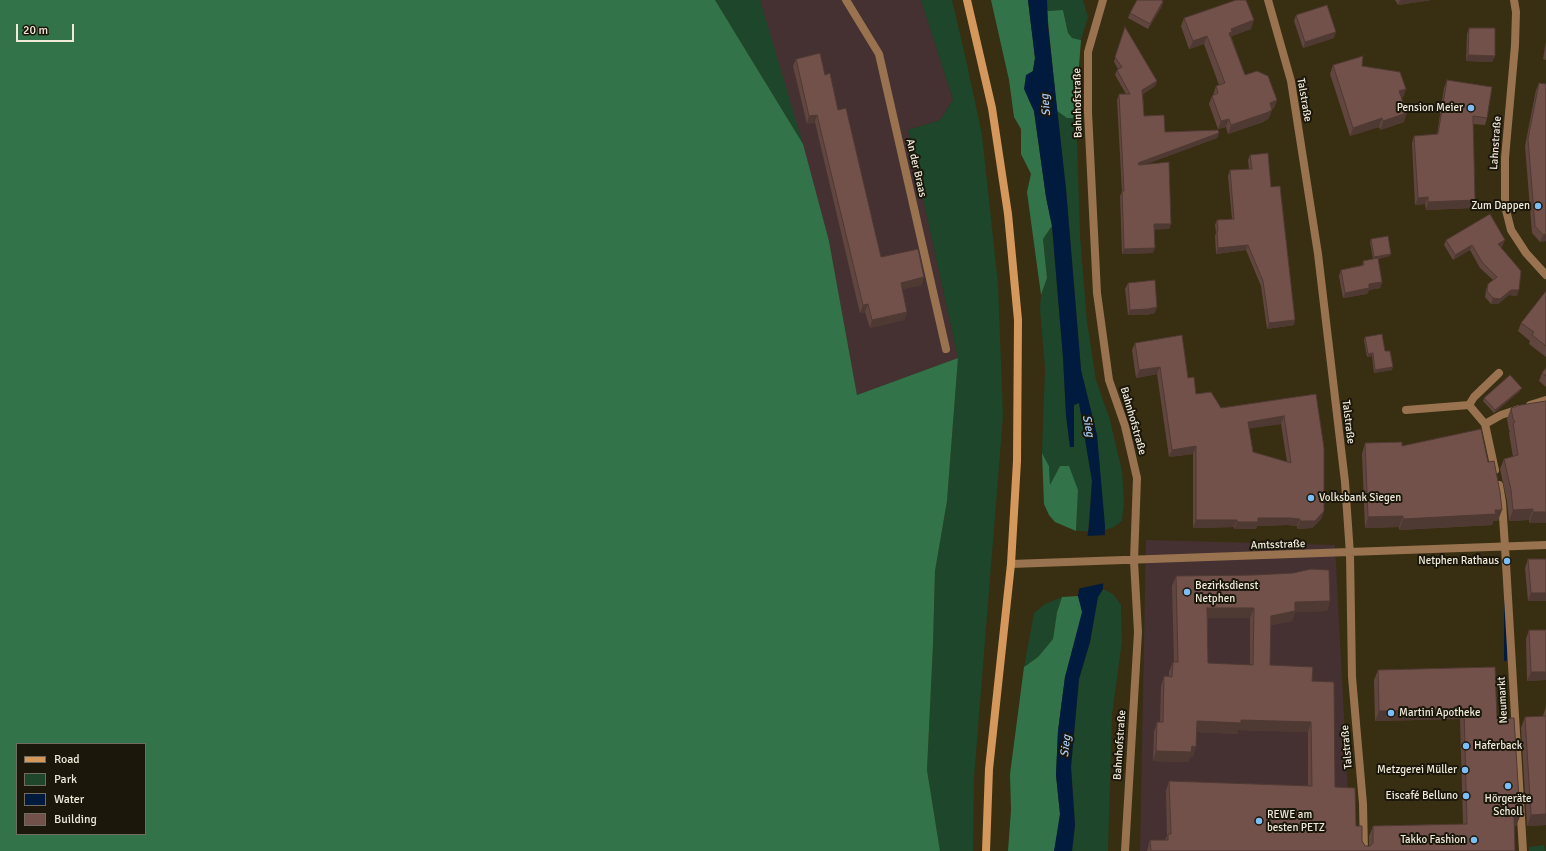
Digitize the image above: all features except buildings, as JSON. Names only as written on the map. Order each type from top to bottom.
[{"type":"main road","points":[[967,0],[992,108],[1008,214],[1018,320],[1017,461],[1011,564],[989,769],[986,851]]},
{"type":"street","name":"An der Braas","points":[[846,0],[879,54],[946,349]]},
{"type":"street","name":"Bahnhofstraße","points":[[1103,0],[1088,52],[1088,112],[1097,293],[1109,380],[1125,426],[1137,478],[1134,561],[1138,632],[1125,851]]},
{"type":"street","name":"Talstraße","points":[[1268,0],[1291,81],[1318,254],[1345,482],[1350,554],[1352,677],[1363,804],[1364,851]]},
{"type":"street","name":"Lahnstraße","points":[[1514,0],[1516,12],[1515,45],[1505,158],[1505,206],[1511,230],[1526,253],[1546,275]]},
{"type":"street","points":[[1469,405],[1474,397],[1498,373]]},
{"type":"street","points":[[1469,405],[1485,424],[1501,415],[1546,400]]},
{"type":"street","points":[[1406,410],[1469,405]]},
{"type":"street","name":"Neumarkt","points":[[1485,424],[1502,502],[1523,851]]},
{"type":"street","name":"Amtsstraße","points":[[1011,564],[1350,554],[1546,545]]},
{"type":"shaded area","points":[[760,0],[921,0],[953,100],[940,120],[908,130],[958,358],[857,395],[829,241]]},
{"type":"shaded area","points":[[1146,540],[1335,545],[1351,851],[1140,851]]},
{"type":"green space","points":[[0,0],[715,0],[803,144],[829,241],[857,395],[958,358],[947,501],[935,571],[927,770],[940,851],[0,851]]},
{"type":"green space","points":[[715,0],[760,0],[803,144]]},
{"type":"green space","points":[[921,0],[952,0],[982,135],[998,284],[1003,416],[974,778],[973,851],[940,851],[927,770],[935,571],[947,501],[958,358],[908,130],[940,120],[953,100]]},
{"type":"green space","points":[[991,0],[1028,0],[1035,58],[1028,98],[1034,111],[1046,197],[1052,226],[1043,239],[1047,278],[1041,295],[1027,192],[1031,174],[1021,154],[1021,129],[1014,117],[1009,80]]},
{"type":"green space","points":[[1047,0],[1083,0],[1088,17],[1081,40],[1072,38],[1068,33],[1063,10],[1047,11]]},
{"type":"green space","points":[[1063,10],[1068,33],[1072,38],[1081,40],[1076,106],[1073,118],[1067,118],[1057,111],[1047,11]]},
{"type":"green space","points":[[1076,106],[1080,236],[1087,322],[1096,380],[1110,420],[1122,471],[1124,501],[1122,521],[1114,527],[1105,530],[1097,435],[1081,370],[1066,189],[1057,111],[1067,118],[1073,118]]},
{"type":"green space","points":[[1052,226],[1063,357],[1066,415],[1070,447],[1074,447],[1074,405],[1079,403],[1092,481],[1088,531],[1076,531],[1078,490],[1060,466],[1050,486],[1049,466],[1042,453],[1045,368],[1040,309],[1041,295],[1047,278],[1043,239]]},
{"type":"green space","points":[[1042,453],[1049,466],[1050,485],[1060,466],[1069,466],[1078,490],[1076,531],[1055,522],[1049,515],[1044,504]]},
{"type":"green space","points":[[1103,589],[1113,594],[1121,605],[1122,641],[1112,715],[1108,851],[1072,851],[1075,825],[1071,767],[1079,679],[1090,642],[1098,597]]},
{"type":"green space","points":[[1078,596],[1083,612],[1065,677],[1058,731],[1056,775],[1060,814],[1057,842],[1054,851],[1008,851],[1011,810],[1010,774],[1024,667],[1038,657],[1053,639],[1057,612],[1062,597]]},
{"type":"green space","points":[[1062,597],[1057,612],[1053,639],[1038,657],[1024,667],[1034,613],[1045,604]]},
{"type":"green space","points":[[1544,845],[1545,851],[1529,851],[1529,847]]},
{"type":"water","name":"Sieg","points":[[1028,0],[1047,0],[1048,26],[1066,189],[1081,370],[1097,435],[1105,526],[1103,589],[1098,597],[1090,642],[1079,679],[1071,767],[1075,825],[1072,851],[1054,851],[1060,814],[1056,775],[1058,731],[1065,677],[1082,612],[1078,596],[1089,526],[1092,481],[1079,403],[1074,405],[1074,447],[1070,447],[1066,415],[1063,357],[1052,226],[1046,197],[1034,111],[1024,89],[1026,75],[1033,71],[1035,58]]},
{"type":"water","points":[[1504,565],[1507,565],[1507,661],[1504,661]]},
{"type":"pier","points":[[1107,535],[1105,583],[1077,589],[1085,536]]},
{"type":"place","name":"Pension Meier","points":[[1471,108]]},
{"type":"place","name":"Zum Dappen","points":[[1538,206]]},
{"type":"place","name":"Volksbank Siegen","points":[[1311,498]]},
{"type":"place","name":"Netphen Rathaus","points":[[1507,561]]},
{"type":"place","name":"Bezirksdienst Netphen","points":[[1187,592]]},
{"type":"place","name":"Martini Apotheke","points":[[1391,713]]},
{"type":"place","name":"Haferback","points":[[1466,746]]},
{"type":"place","name":"Metzgerei Müller","points":[[1465,770]]},
{"type":"place","name":"Hörgeräte Scholl","points":[[1508,786]]},
{"type":"place","name":"Eiscafé Belluno","points":[[1466,796]]},
{"type":"place","name":"REWE am besten PETZ","points":[[1259,821]]},
{"type":"place","name":"Takko Fashion","points":[[1474,840]]}]
